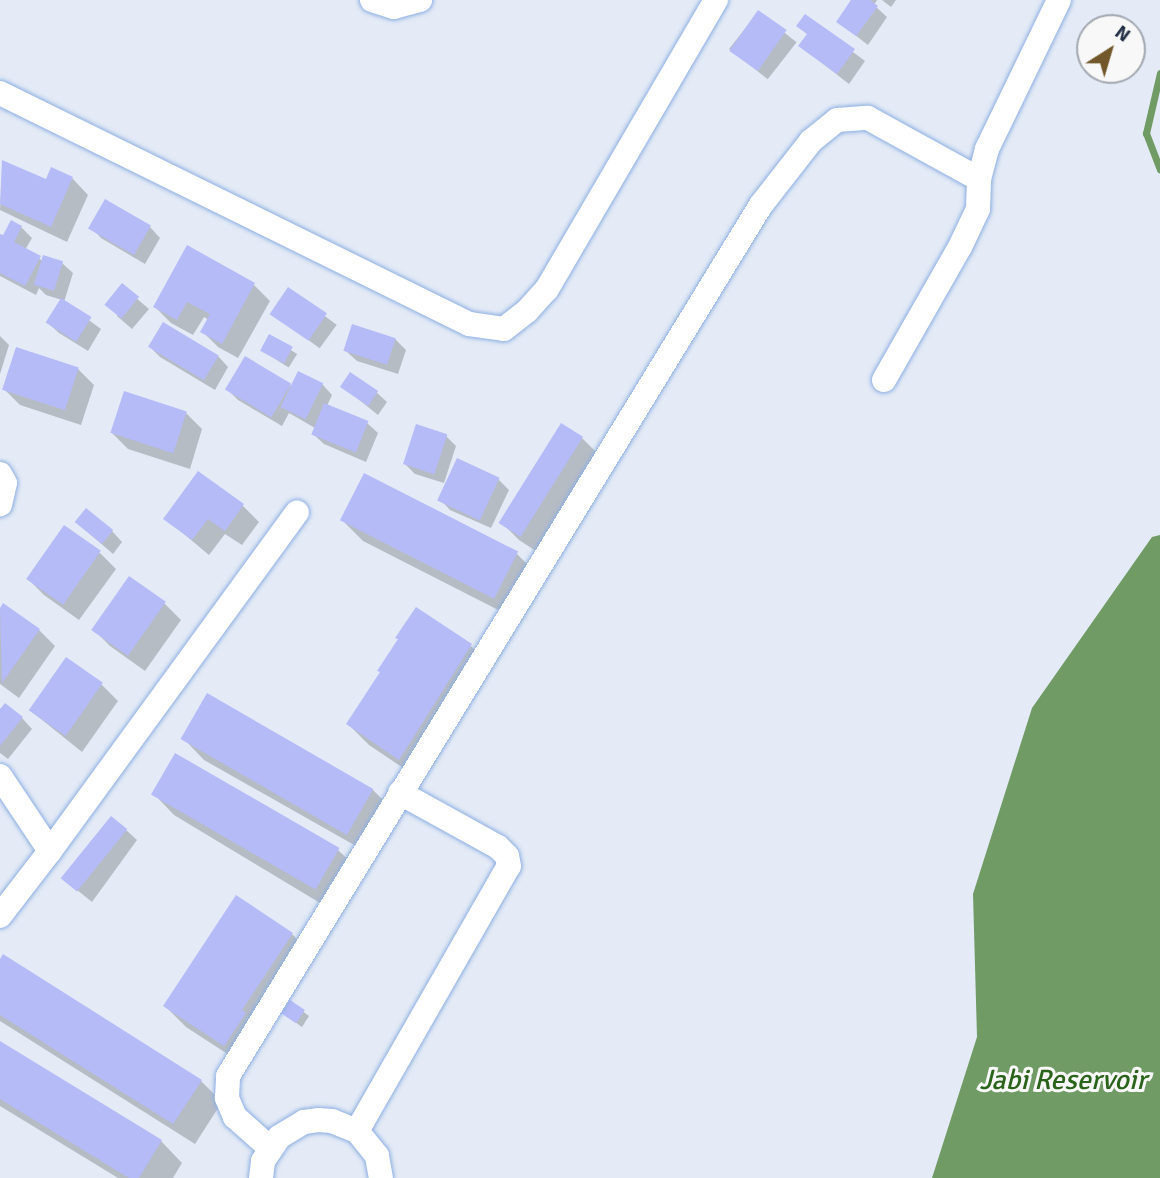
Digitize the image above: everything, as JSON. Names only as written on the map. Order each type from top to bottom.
[{"type":"street","points":[[372,0],[394,7],[420,0]]},
{"type":"street","points":[[0,93],[469,324],[504,329],[527,312],[547,289],[716,0]]},
{"type":"street","points":[[884,380],[960,247],[978,209],[979,179],[987,149],[1059,0]]},
{"type":"street","points":[[270,1148],[235,1117],[227,1098],[228,1076],[761,205],[811,141],[838,120],[868,118],[979,179]]},
{"type":"street","points":[[0,474],[5,483],[0,504]]},
{"type":"street","points":[[0,916],[297,512]]},
{"type":"street","points":[[0,776],[50,851]]},
{"type":"street","points":[[357,1131],[505,879],[509,866],[507,856],[498,847],[400,793]]},
{"type":"street","points":[[261,1178],[270,1148],[279,1137],[304,1122],[332,1121],[357,1131],[377,1156],[381,1178]]},
{"type":"water","name":"Jabi Reservoir","points":[[1160,535],[1160,1178],[932,1178],[977,1037],[973,894],[1032,708],[1152,537]]},
{"type":"building","points":[[851,0],[870,0],[878,6],[856,36],[836,22]]},
{"type":"building","points":[[758,10],[787,30],[758,71],[729,51]]},
{"type":"building","points":[[805,14],[855,49],[837,74],[798,46],[807,34],[796,26]]},
{"type":"building","points":[[2,160],[46,179],[51,167],[73,177],[51,227],[0,204]]},
{"type":"building","points":[[105,199],[151,225],[134,255],[88,228]]},
{"type":"building","points":[[11,220],[22,226],[14,242],[41,256],[25,286],[0,273],[0,234],[3,235]]},
{"type":"building","points":[[187,245],[255,283],[222,344],[200,332],[210,314],[187,302],[177,320],[153,307]]},
{"type":"building","points":[[43,255],[63,261],[54,291],[34,285]]},
{"type":"building","points":[[122,283],[139,297],[121,319],[104,305]]},
{"type":"building","points":[[288,287],[327,313],[309,341],[270,314]]},
{"type":"building","points":[[61,298],[92,317],[76,342],[46,323]]},
{"type":"building","points":[[163,322],[219,355],[204,380],[148,347]]},
{"type":"building","points":[[352,324],[396,338],[387,365],[343,351]]},
{"type":"building","points":[[269,334],[293,347],[284,363],[260,351]]},
{"type":"building","points":[[16,347],[79,367],[65,410],[2,390]]},
{"type":"building","points":[[245,356],[291,384],[271,417],[225,389]]},
{"type":"building","points":[[298,371],[323,383],[306,419],[280,407]]},
{"type":"building","points":[[350,372],[378,391],[368,406],[340,387]]},
{"type":"building","points":[[124,391],[187,411],[173,453],[110,433]]},
{"type":"building","points":[[324,403],[369,421],[356,453],[311,435]]},
{"type":"building","points":[[561,423],[583,437],[521,537],[498,523]]},
{"type":"building","points":[[416,424],[447,434],[434,474],[403,464]]},
{"type":"building","points":[[457,458],[500,478],[480,520],[437,501]]},
{"type":"building","points":[[198,471],[244,504],[225,531],[208,519],[192,540],[163,519]]},
{"type":"building","points":[[364,473],[518,552],[494,599],[340,520]]},
{"type":"building","points":[[86,508],[113,530],[102,544],[75,522]]},
{"type":"building","points":[[64,525],[101,551],[63,605],[26,579]]},
{"type":"building","points":[[129,576],[166,602],[128,656],[91,630]]},
{"type":"building","points":[[3,603],[40,629],[2,683],[0,608]]},
{"type":"building","points":[[416,607],[472,644],[399,760],[346,724],[380,672],[377,671],[398,639],[395,638]]},
{"type":"building","points":[[66,657],[103,683],[66,736],[29,710]]},
{"type":"building","points":[[207,693],[373,789],[347,835],[180,739]]},
{"type":"building","points":[[5,703],[23,717],[0,746],[0,709]]},
{"type":"building","points":[[175,753],[340,848],[316,890],[151,795]]},
{"type":"building","points":[[111,816],[127,829],[77,891],[61,878]]},
{"type":"building","points":[[236,895],[293,933],[242,1010],[246,1013],[224,1046],[163,1006]]},
{"type":"building","points":[[3,954],[202,1080],[173,1124],[0,1015],[0,959]]},
{"type":"building","points":[[290,1000],[305,1010],[296,1023],[281,1013]]},
{"type":"building","points":[[0,1041],[162,1140],[139,1178],[129,1178],[0,1099]]},
{"type":"waterway","points":[[1160,73],[1146,133],[1160,169]]}]
